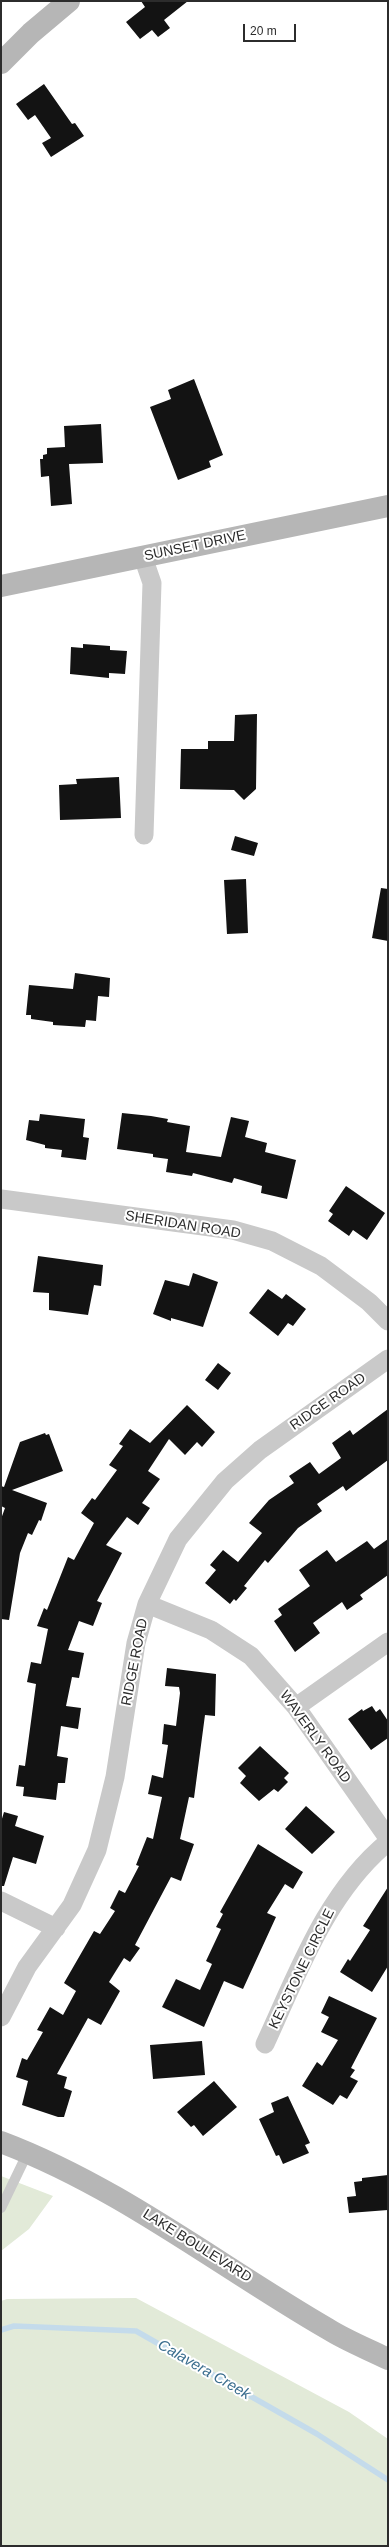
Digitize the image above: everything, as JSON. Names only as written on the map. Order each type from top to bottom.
[{"type":"main road","points":[[1,63],[31,33],[69,1]]},
{"type":"main road","name":"SUNSET DRIVE","points":[[1,586],[388,506]]},
{"type":"main road","name":"LAKE BOULEVARD","points":[[1,2142],[28,2152],[118,2196],[329,2330],[388,2359]]},
{"type":"street","points":[[143,557],[152,583],[144,835]]},
{"type":"street","name":"SHERIDAN ROAD","points":[[1,1199],[234,1230],[272,1241],[321,1266],[369,1302],[388,1321]]},
{"type":"street","name":"RIDGE ROAD","points":[[1,2017],[27,1967],[72,1904],[97,1850],[115,1777],[136,1643],[147,1604],[178,1539],[226,1481],[260,1450],[388,1359]]},
{"type":"street","name":"WAVERLY ROAD","points":[[147,1604],[211,1630],[251,1656],[296,1706],[388,1838]]},
{"type":"street","points":[[296,1706],[388,1642]]},
{"type":"street","name":"KEYSTONE CIRCLE","points":[[265,2044],[326,1914],[373,1854],[388,1842]]},
{"type":"street","points":[[1,1902],[56,1928]]},
{"type":"lane","points":[[1,2208],[28,2152]]},
{"type":"green space","points":[[1,2176],[53,2196],[29,2229],[1,2251]]},
{"type":"green space","points":[[136,2298],[349,2412],[388,2439],[388,2546],[1,2546],[1,2301],[7,2299]]},
{"type":"building","points":[[141,1],[188,1],[164,20],[170,28],[158,37],[152,30],[140,39],[126,22],[145,7]]},
{"type":"building","points":[[44,84],[72,124],[75,123],[84,136],[51,157],[42,143],[51,138],[35,115],[28,120],[16,104]]},
{"type":"building","points":[[194,379],[223,455],[209,461],[211,467],[178,480],[150,407],[171,399],[168,390]]},
{"type":"building","points":[[101,424],[103,463],[69,464],[72,504],[51,506],[49,476],[41,477],[40,459],[43,459],[43,455],[47,454],[47,448],[65,447],[64,426]]},
{"type":"building","points":[[83,644],[110,646],[110,650],[127,651],[125,674],[109,673],[109,678],[70,674],[71,647],[83,648]]},
{"type":"building","points":[[257,714],[256,789],[244,800],[234,790],[180,789],[181,749],[208,749],[208,741],[234,741],[235,715]]},
{"type":"building","points":[[119,777],[121,818],[60,820],[59,785],[77,784],[76,779]]},
{"type":"building","points":[[235,836],[258,843],[254,856],[231,850]]},
{"type":"building","points":[[246,879],[248,933],[227,934],[224,880]]},
{"type":"building","points":[[381,888],[388,889],[388,941],[372,938]]},
{"type":"building","points":[[75,973],[110,978],[109,997],[98,996],[96,1021],[86,1020],[85,1027],[53,1025],[53,1022],[31,1019],[31,1015],[26,1015],[29,985],[73,989]]},
{"type":"building","points":[[122,1113],[168,1119],[167,1122],[190,1126],[186,1152],[221,1157],[231,1117],[249,1121],[245,1137],[267,1143],[265,1152],[296,1160],[287,1199],[261,1193],[262,1186],[234,1178],[232,1183],[193,1173],[192,1176],[166,1172],[168,1159],[153,1157],[153,1154],[117,1149]]},
{"type":"building","points":[[40,1114],[85,1119],[83,1137],[89,1138],[86,1160],[61,1157],[62,1150],[45,1148],[45,1145],[26,1140],[29,1120],[39,1121]]},
{"type":"building","points":[[346,1186],[385,1213],[367,1240],[353,1230],[349,1236],[328,1221],[333,1214],[329,1211]]},
{"type":"building","points":[[38,1256],[103,1265],[101,1286],[94,1285],[88,1315],[49,1310],[49,1293],[33,1292]]},
{"type":"building","points":[[193,1273],[218,1282],[203,1327],[171,1318],[171,1321],[153,1314],[165,1280],[189,1286]]},
{"type":"building","points":[[268,1289],[282,1299],[286,1294],[306,1309],[293,1326],[288,1323],[278,1336],[249,1313]]},
{"type":"building","points":[[218,1363],[231,1373],[218,1390],[205,1380]]},
{"type":"building","points":[[187,1405],[215,1432],[202,1447],[197,1442],[185,1455],[169,1439],[148,1471],[160,1479],[142,1503],[150,1508],[138,1525],[127,1517],[106,1545],[122,1553],[97,1601],[102,1603],[93,1626],[79,1621],[68,1650],[84,1653],[79,1678],[72,1677],[66,1706],[81,1708],[78,1729],[61,1726],[57,1756],[68,1758],[65,1783],[58,1783],[56,1800],[23,1796],[24,1787],[16,1786],[19,1765],[25,1766],[36,1684],[27,1682],[31,1662],[41,1664],[48,1629],[37,1626],[44,1608],[47,1610],[68,1557],[74,1560],[94,1523],[81,1513],[92,1498],[95,1500],[117,1470],[109,1465],[123,1446],[119,1444],[130,1429],[150,1443]]},
{"type":"building","points":[[388,1409],[388,1460],[346,1491],[343,1486],[317,1504],[322,1511],[298,1528],[268,1563],[265,1560],[244,1586],[247,1588],[236,1601],[234,1599],[230,1604],[205,1583],[216,1570],[210,1565],[223,1550],[238,1562],[262,1533],[249,1523],[269,1500],[294,1483],[289,1476],[310,1462],[319,1474],[341,1458],[332,1443],[350,1430],[353,1435]]},
{"type":"building","points":[[45,1433],[46,1435],[49,1434],[63,1471],[12,1490],[47,1503],[41,1521],[39,1520],[32,1535],[28,1533],[20,1553],[9,1620],[1,1619],[1,1519],[5,1508],[1,1506],[1,1486],[4,1487],[20,1442]]},
{"type":"building","points":[[388,1539],[388,1575],[360,1595],[363,1599],[347,1610],[342,1602],[313,1623],[320,1633],[295,1652],[274,1621],[282,1615],[278,1609],[310,1586],[299,1570],[327,1550],[336,1562],[367,1541],[374,1549]]},
{"type":"building","points":[[167,1668],[216,1674],[215,1716],[205,1715],[194,1798],[189,1797],[180,1839],[194,1844],[181,1881],[171,1877],[135,1945],[140,1948],[130,1962],[124,1958],[109,1982],[120,1991],[101,2025],[88,2018],[57,2074],[67,2077],[64,2088],[72,2091],[64,2117],[58,2117],[22,2105],[28,2081],[16,2077],[22,2058],[27,2060],[43,2032],[37,2030],[50,2007],[63,2015],[76,1991],[64,1983],[94,1931],[100,1934],[115,1911],[110,1908],[119,1890],[125,1893],[139,1866],[136,1865],[147,1837],[153,1839],[162,1797],[148,1794],[152,1775],[163,1778],[168,1745],[162,1744],[164,1724],[176,1726],[180,1693],[179,1687],[165,1686]]},
{"type":"building","points":[[372,1706],[376,1712],[380,1709],[388,1721],[388,1738],[371,1750],[348,1719],[362,1709],[363,1711]]},
{"type":"building","points":[[260,1746],[289,1773],[284,1778],[288,1782],[278,1792],[274,1789],[259,1801],[240,1783],[246,1776],[238,1768]]},
{"type":"building","points":[[306,1806],[335,1832],[312,1854],[285,1829]]},
{"type":"building","points":[[4,1812],[18,1816],[15,1826],[44,1836],[36,1864],[13,1857],[4,1886],[1,1886],[1,1822]]},
{"type":"building","points":[[258,1844],[303,1872],[293,1889],[285,1884],[267,1913],[276,1917],[243,1989],[224,1981],[204,2027],[162,2007],[176,1979],[200,1990],[212,1964],[206,1961],[221,1929],[216,1927],[223,1914],[220,1912]]},
{"type":"building","points":[[388,1887],[388,1966],[372,1992],[340,1972],[348,1959],[350,1961],[370,1930],[363,1926]]},
{"type":"building","points":[[329,1996],[377,2018],[351,2068],[355,2070],[350,2077],[358,2081],[347,2099],[340,2095],[333,2105],[302,2086],[317,2062],[322,2066],[338,2040],[321,2032],[329,2017],[321,2013]]},
{"type":"building","points":[[202,2041],[205,2075],[153,2079],[150,2045]]},
{"type":"building","points":[[214,2081],[237,2107],[203,2136],[194,2125],[191,2127],[177,2112]]},
{"type":"building","points":[[288,2096],[310,2143],[305,2145],[309,2153],[283,2164],[279,2155],[276,2156],[259,2119],[274,2112],[271,2103]]},
{"type":"building","points":[[388,2175],[388,2210],[349,2213],[347,2197],[356,2196],[354,2182],[362,2181],[362,2178]]},
{"type":"waterway","name":"Calavera Creek","points":[[1,2330],[14,2326],[136,2331],[317,2434],[388,2480]]}]
